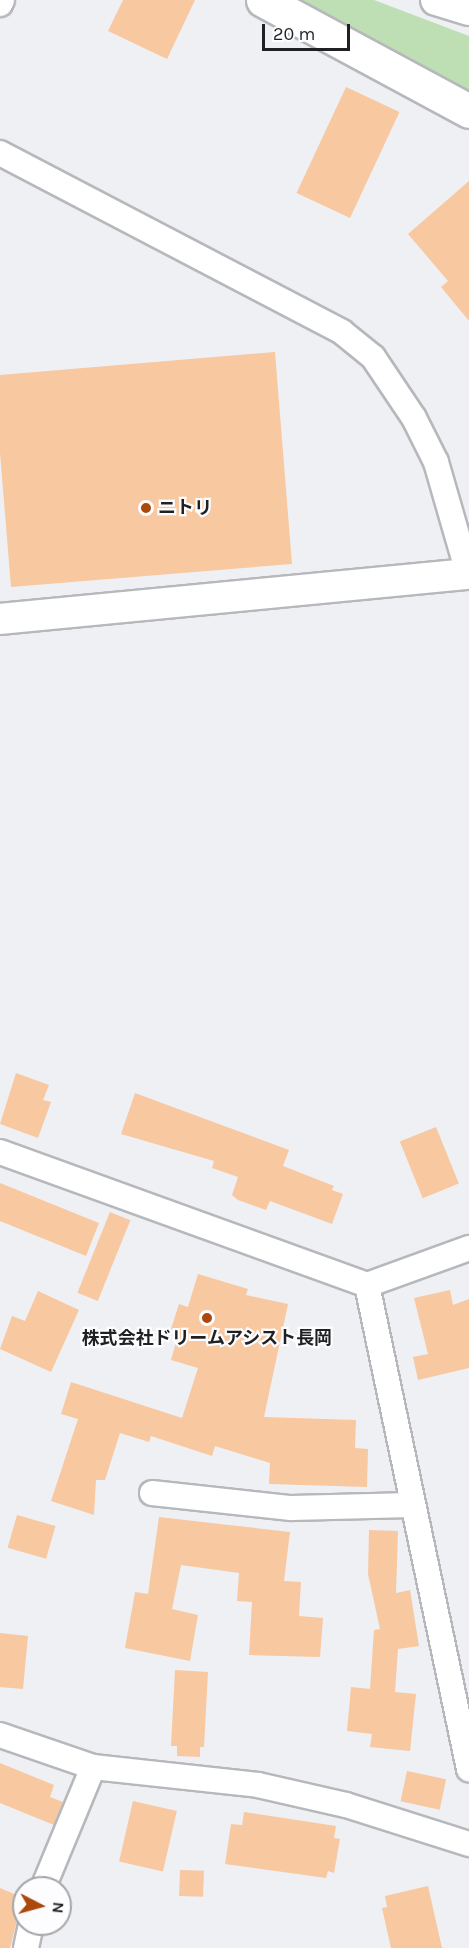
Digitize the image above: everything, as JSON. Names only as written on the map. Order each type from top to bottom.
[{"type":"main road","points":[[263,0],[469,111]]},
{"type":"street","points":[[0,4],[2,0]]},
{"type":"street","points":[[436,0],[469,10]]},
{"type":"street","points":[[0,153],[342,332],[373,357],[414,418],[435,462],[469,574],[0,619]]},
{"type":"street","points":[[0,1152],[367,1285],[469,1248]]},
{"type":"street","points":[[367,1285],[469,1768]]},
{"type":"street","points":[[152,1493],[291,1508],[412,1505]]},
{"type":"street","points":[[0,1735],[93,1767],[258,1785],[346,1805],[469,1844]]},
{"type":"street","points":[[48,1876],[93,1767]]},
{"type":"green space","points":[[286,0],[374,0],[469,36],[469,97]]},
{"type":"building","points":[[123,0],[195,0],[167,59],[108,31]]},
{"type":"building","points":[[346,87],[399,112],[350,218],[297,193]]},
{"type":"building","points":[[469,181],[469,321],[441,287],[448,281],[408,234]]},
{"type":"building","name":"ニトリ","points":[[275,352],[292,564],[11,587],[0,453],[0,375]]},
{"type":"building","points":[[16,1073],[49,1085],[43,1100],[51,1102],[38,1138],[0,1124]]},
{"type":"building","points":[[135,1093],[289,1150],[283,1166],[334,1186],[332,1190],[343,1194],[332,1224],[270,1201],[266,1210],[238,1200],[232,1195],[238,1177],[212,1168],[214,1161],[121,1134]]},
{"type":"building","points":[[436,1127],[459,1184],[423,1198],[400,1142]]},
{"type":"building","points":[[0,1183],[99,1223],[86,1256],[0,1221]]},
{"type":"building","points":[[110,1212],[130,1220],[98,1301],[77,1293]]},
{"type":"building","points":[[198,1274],[248,1289],[246,1295],[288,1304],[264,1417],[356,1420],[355,1448],[368,1449],[367,1487],[269,1484],[270,1463],[215,1446],[212,1456],[151,1436],[149,1442],[120,1433],[105,1480],[96,1480],[94,1515],[51,1501],[78,1419],[61,1414],[71,1382],[182,1418],[198,1368],[171,1360],[179,1332],[171,1329],[179,1304],[188,1307]]},
{"type":"building","points":[[450,1290],[453,1305],[469,1299],[469,1368],[418,1380],[413,1357],[428,1354],[414,1298]]},
{"type":"building","points":[[38,1291],[79,1310],[51,1372],[0,1349],[12,1316],[25,1321]]},
{"type":"building","points":[[17,1515],[55,1526],[46,1559],[8,1548]]},
{"type":"building","points":[[159,1517],[290,1532],[284,1581],[301,1582],[299,1616],[323,1618],[320,1657],[249,1655],[252,1602],[237,1601],[239,1573],[181,1565],[172,1609],[198,1615],[190,1661],[125,1648],[135,1592],[148,1594]]},
{"type":"building","points":[[369,1530],[398,1531],[396,1593],[410,1590],[419,1646],[398,1649],[395,1692],[416,1694],[410,1751],[370,1747],[372,1734],[347,1731],[351,1687],[370,1689],[374,1630],[380,1629],[368,1574]]},
{"type":"building","points":[[0,1633],[28,1636],[23,1689],[0,1687]]},
{"type":"building","points":[[175,1670],[208,1672],[204,1747],[200,1747],[200,1757],[177,1756],[177,1746],[171,1746]]},
{"type":"building","points":[[0,1763],[54,1785],[50,1797],[63,1802],[54,1825],[0,1803]]},
{"type":"building","points":[[407,1771],[446,1779],[440,1810],[401,1801]]},
{"type":"building","points":[[133,1801],[177,1811],[163,1872],[119,1861]]},
{"type":"building","points":[[244,1812],[336,1826],[334,1838],[340,1839],[334,1873],[328,1871],[326,1878],[225,1864],[231,1824],[242,1825]]},
{"type":"building","points":[[180,1870],[204,1871],[203,1897],[179,1896]]},
{"type":"building","points":[[428,1886],[442,1948],[391,1948],[382,1908],[387,1907],[385,1896]]},
{"type":"building","points":[[0,1888],[12,1893],[13,1936],[10,1948],[0,1948]]},
{"type":"place","name":"ニトリ","points":[[146,508]]},
{"type":"place","name":"株式会社ドリームアシスト長岡","points":[[207,1318]]}]
